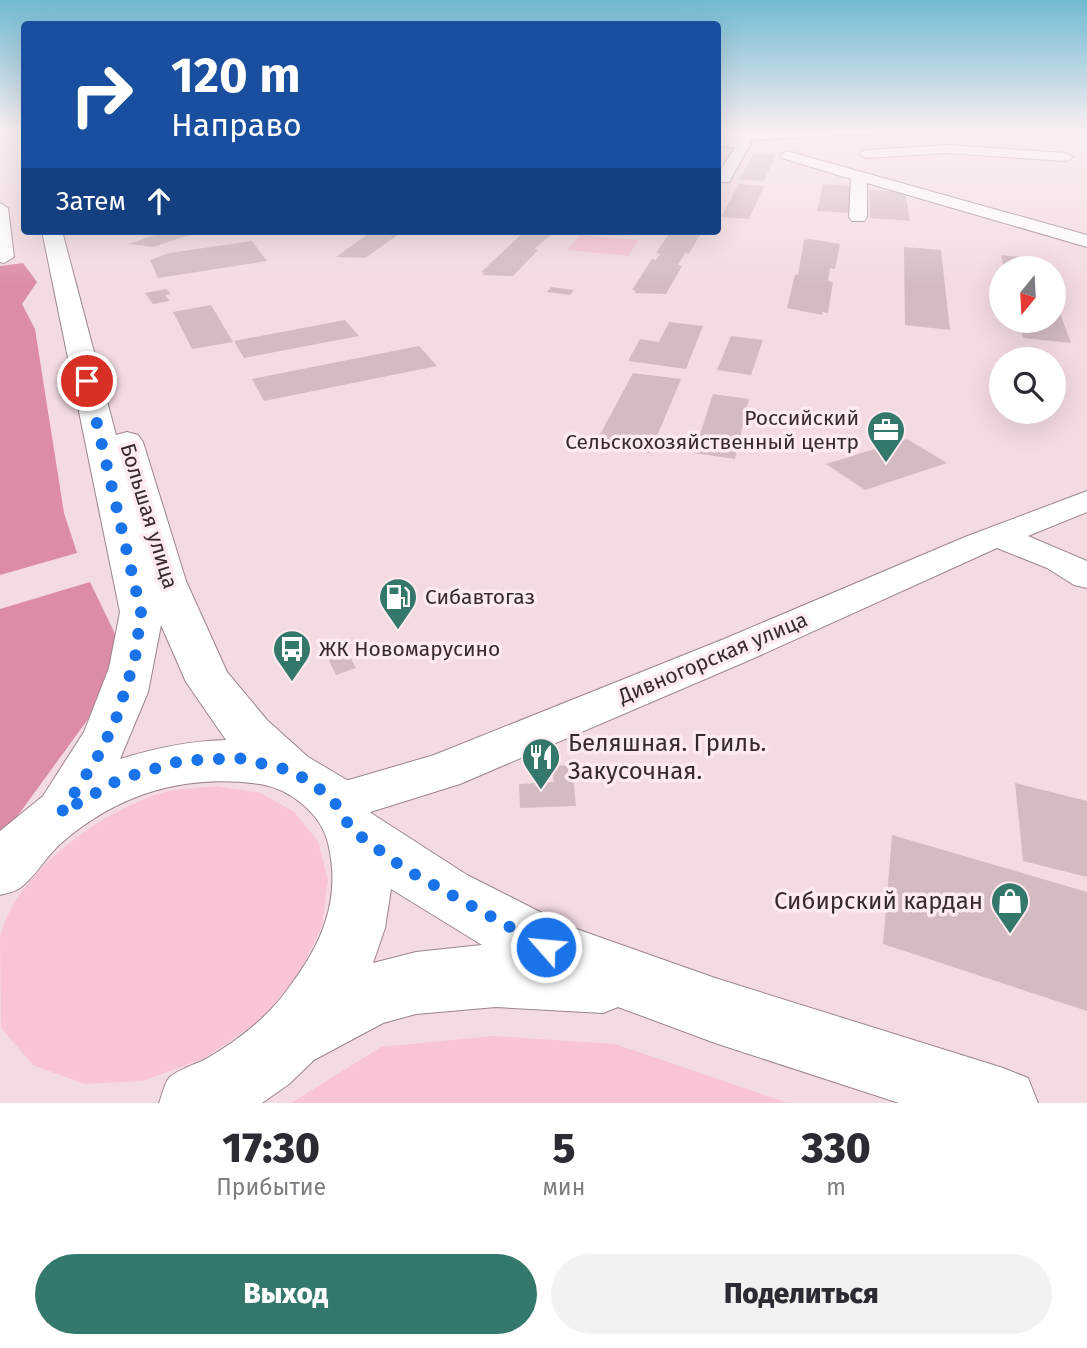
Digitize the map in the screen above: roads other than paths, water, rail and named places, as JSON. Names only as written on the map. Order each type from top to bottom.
[{"type":"main road","name":"Большая улица","points":[[61,813],[96,760],[115,722],[135,659],[141,612],[65,244]]},
{"type":"main road","name":"Большая улица","points":[[65,244],[154,545],[200,666],[229,711],[289,770]]},
{"type":"main road","points":[[0,870],[11,855],[61,813],[120,779],[180,761],[238,758],[289,770],[314,784],[344,816],[405,869],[546,947],[647,986],[1003,1103]]},
{"type":"main road","points":[[286,1041],[331,985],[357,928],[363,875],[344,816]]},
{"type":"main road","points":[[194,1103],[239,1080],[286,1041],[345,1007],[390,989],[471,976],[542,976],[647,986]]},
{"type":"street","points":[[858,217],[859,181]]},
{"type":"street","points":[[881,181],[1065,237],[1087,240]]},
{"type":"street","points":[[0,208],[4,257]]},
{"type":"street","name":"Дивногорская улица","points":[[344,816],[997,536],[1087,501]]},
{"type":"street","points":[[997,536],[1059,561],[1087,577]]},
{"type":"place","name":"Российский Сельскохозяйственный центр","points":[[886,464]]},
{"type":"place","name":"Сибавтогаз","points":[[398,631]]},
{"type":"place","name":"ЖК Новомарусино","points":[[292,683]]},
{"type":"place","name":"Беляшная. Гриль. Закусочная.","points":[[541,791]]},
{"type":"place","name":"Сибирский кардан","points":[[1010,935]]}]
